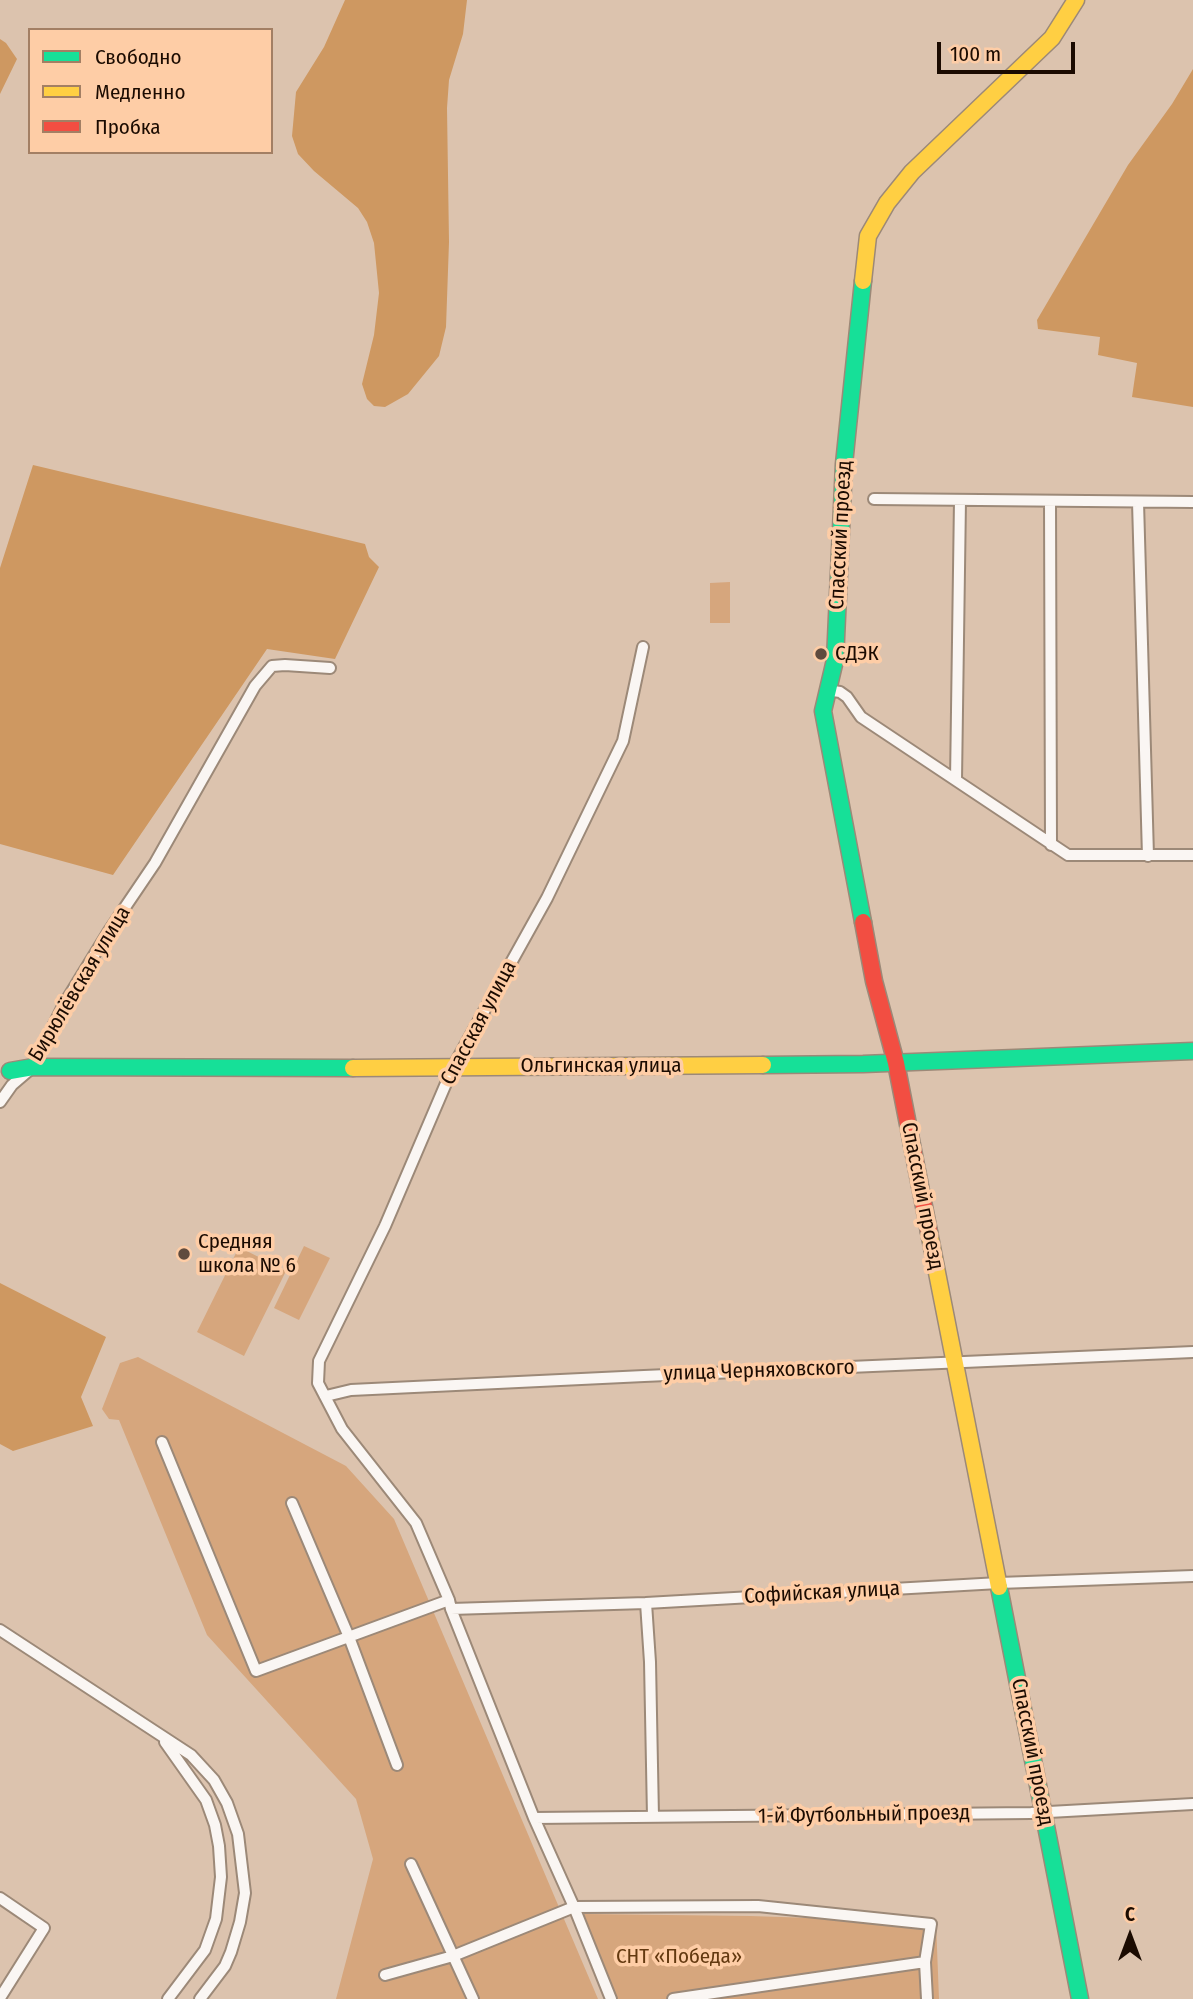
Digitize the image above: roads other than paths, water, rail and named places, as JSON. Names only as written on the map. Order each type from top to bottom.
[{"type":"street","name":"Спасский проезд","points":[[1076,0],[1052,38],[912,172],[887,204],[868,236],[844,464],[835,660],[822,710],[874,982],[896,1063],[1080,1999]]},
{"type":"street","points":[[874,499],[1193,502]]},
{"type":"street","points":[[956,780],[960,500]]},
{"type":"street","points":[[1050,500],[1051,845]]},
{"type":"street","points":[[1138,502],[1148,856]]},
{"type":"street","name":"Спасская улица","points":[[326,1396],[318,1383],[319,1361],[385,1226],[453,1067],[547,898],[623,741],[643,648]]},
{"type":"street","name":"Бирюлёвская улица","points":[[0,1102],[12,1085],[33,1067],[63,1006],[155,863],[256,686],[272,666],[330,668]]},
{"type":"street","points":[[827,690],[841,692],[861,717],[1068,855],[1193,855]]},
{"type":"street","name":"Ольгинская улица","points":[[10,1071],[33,1067],[240,1069],[896,1063],[1193,1051]]},
{"type":"street","name":"улица Черняховского","points":[[326,1396],[351,1390],[1193,1352]]},
{"type":"street","points":[[326,1396],[342,1429],[416,1523],[534,1818],[611,1999]]},
{"type":"street","name":"Софийская улица","points":[[162,1443],[256,1671],[450,1604],[646,1603],[999,1583],[1193,1576]]},
{"type":"street","points":[[292,1503],[349,1637],[397,1765]]},
{"type":"street","points":[[646,1603],[653,1817]]},
{"type":"street","points":[[0,1630],[191,1755],[214,1780],[227,1803],[238,1833],[245,1893],[231,1952],[225,1966],[200,1999]]},
{"type":"street","points":[[159,1734],[206,1800],[219,1846],[220,1877],[216,1919],[205,1950],[168,1999]]},
{"type":"street","name":"1-й Футбольный проезд","points":[[534,1818],[1044,1813],[1193,1804]]},
{"type":"street","points":[[411,1864],[473,1999]]},
{"type":"street","points":[[0,1898],[44,1928],[0,1998]]},
{"type":"street","points":[[385,1975],[453,1956],[574,1907],[758,1906],[931,1924],[925,1962],[927,1999]]},
{"type":"street","points":[[673,1999],[925,1962]]},
{"type":"place","name":"СДЭК","points":[[821,654]]},
{"type":"place","name":"Средняя школа № 6","points":[[184,1254]]},
{"type":"park label","name":"СНТ «Победа»","points":[[679,1957]]}]
